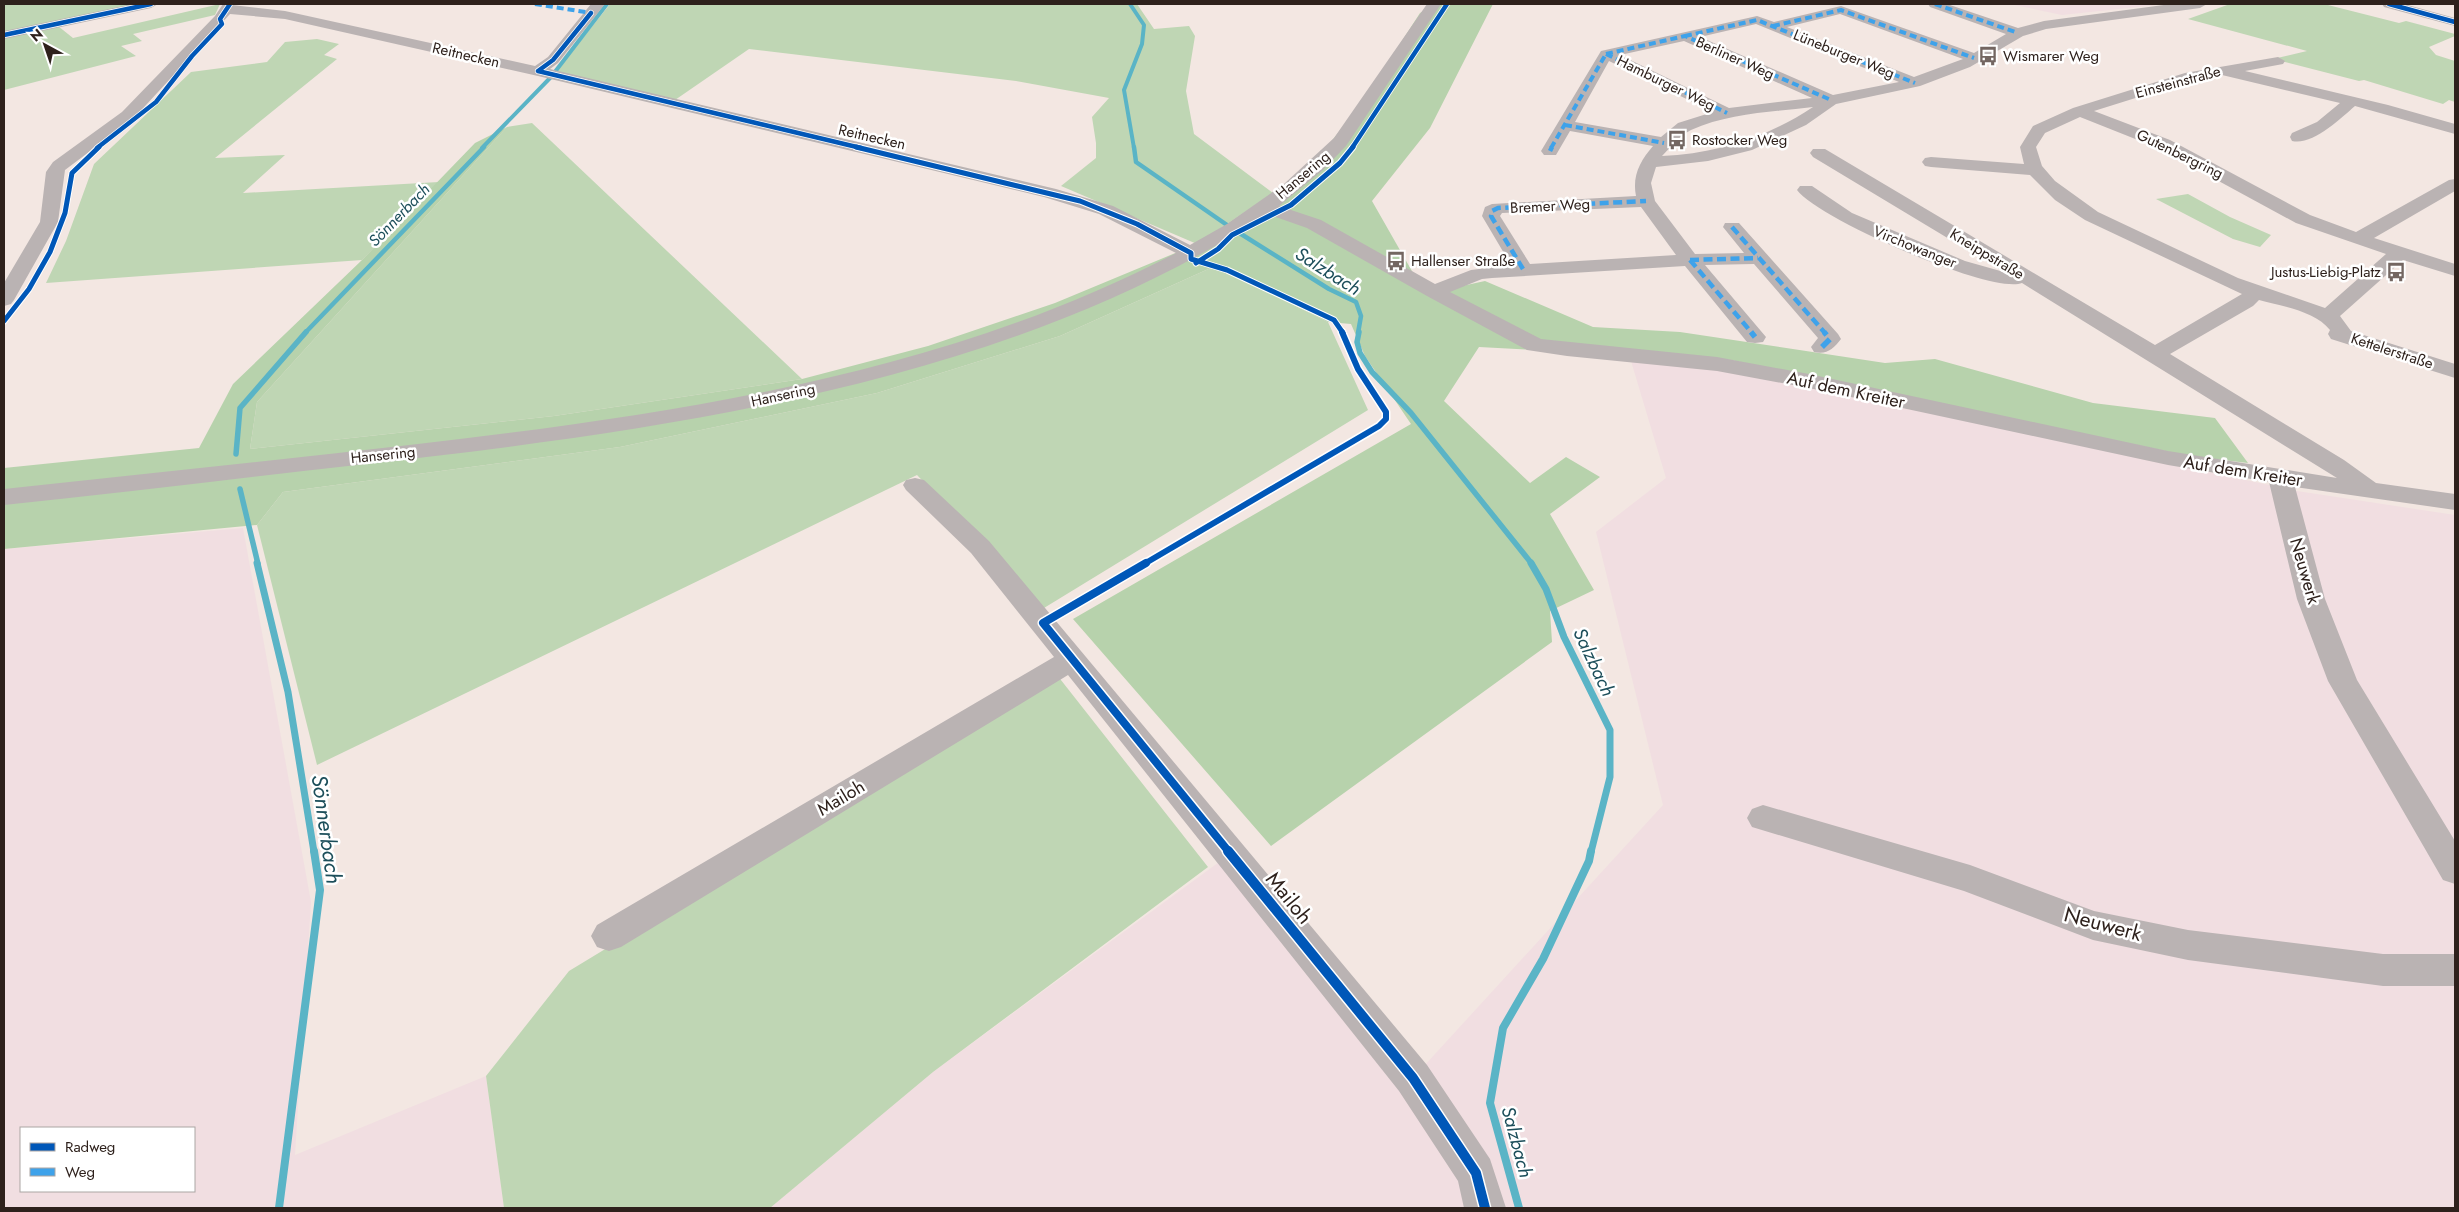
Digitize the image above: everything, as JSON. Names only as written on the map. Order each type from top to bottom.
[{"type":"street","points":[[4,35],[151,4]]},
{"type":"street","points":[[547,74],[554,60],[598,4]]},
{"type":"street","name":"Hansering","points":[[4,497],[483,444],[647,421],[746,404],[888,370],[1008,333],[1081,304],[1191,253],[1264,207],[1316,167],[1340,142],[1434,4]]},
{"type":"street","points":[[1935,4],[2018,33]]},
{"type":"street","points":[[1755,337],[1690,260],[1646,201],[1642,183],[1649,162],[1664,143],[1684,127],[1727,112],[1831,100],[1915,83],[1974,58],[2018,33],[2060,22],[2200,4]]},
{"type":"street","points":[[2388,4],[2455,22]]},
{"type":"street","points":[[4,300],[49,222],[55,172],[58,166],[128,114],[228,7]]},
{"type":"street","name":"Reitnecken","points":[[228,7],[285,15],[547,74],[1080,201],[1106,210],[1191,253]]},
{"type":"street","points":[[2433,16],[2455,7]]},
{"type":"street","points":[[1685,36],[1757,20],[1773,26],[1841,10],[1974,58]]},
{"type":"street","name":"Lüneburger Weg","points":[[1773,26],[1915,83]]},
{"type":"street","name":"Berliner Weg","points":[[1606,54],[1685,36],[1831,100]]},
{"type":"street","points":[[1550,150],[1606,54]]},
{"type":"street","name":"Hamburger Weg","points":[[1606,54],[1727,112]]},
{"type":"street","name":"Einsteinstraße","points":[[2079,111],[2190,76],[2278,61]]},
{"type":"street","points":[[2220,70],[2352,101],[2455,129]]},
{"type":"street","points":[[1649,162],[1691,159],[1725,153],[1760,142],[1804,120],[1831,100]]},
{"type":"street","points":[[2298,137],[2323,125],[2352,101]]},
{"type":"street","points":[[2079,111],[2045,127],[2032,138],[2028,147],[2036,170],[2054,190],[2069,201],[2119,230],[2250,297]]},
{"type":"street","name":"Gutenbergring","points":[[2079,111],[2164,144],[2303,219],[2399,253],[2455,270]]},
{"type":"street","points":[[1565,125],[1664,143]]},
{"type":"street","name":"Kneippstraße","points":[[1819,153],[2155,354],[2335,464],[2370,489]]},
{"type":"street","points":[[1931,162],[2036,170]]},
{"type":"street","points":[[2358,239],[2455,184]]},
{"type":"street","name":"Virchowanger","points":[[1806,190],[1845,217],[1905,244],[1958,265],[2002,278],[2033,282]]},
{"type":"street","name":"Bremer Weg","points":[[1523,269],[1491,216],[1492,211],[1498,208],[1646,201]]},
{"type":"street","name":"Auf dem Kreiter","points":[[1264,207],[1314,224],[1434,292],[1535,345],[1567,350],[1717,364],[1810,381],[1933,409],[2168,458],[2280,477],[2455,502]]},
{"type":"street","points":[[1732,227],[1814,318],[1830,340],[1822,347]]},
{"type":"street","points":[[2333,325],[2399,253]]},
{"type":"street","points":[[1434,292],[1478,274],[1523,269],[1758,258]]},
{"type":"street","points":[[2155,354],[2250,297]]},
{"type":"street","name":"Kettelerstraße","points":[[2250,297],[2333,325],[2455,371]]},
{"type":"street","name":"Neuwerk","points":[[2280,477],[2311,599],[2343,681],[2455,870]]},
{"type":"street","name":"Mailoh","points":[[915,485],[980,547],[1413,1078],[1476,1173],[1485,1208]]},
{"type":"street","name":"Mailoh","points":[[609,936],[1072,660]]},
{"type":"street","name":"Neuwerk","points":[[1763,818],[1970,879],[2093,925],[2188,944],[2383,970],[2455,970]]},
{"type":"shaded area","points":[[2010,4],[2166,4],[2062,15]]},
{"type":"shaded area","points":[[1631,361],[1731,371],[2297,491],[2455,515],[2455,1208],[770,1208],[933,1072],[1230,854],[1413,1078],[1663,805],[1596,532],[1666,478]]},
{"type":"shaded area","points":[[243,528],[311,902],[295,1155],[486,1076],[504,1208],[4,1208],[4,549]]},
{"type":"green space","points":[[4,4],[138,4],[4,32]]},
{"type":"green space","points":[[220,4],[215,15],[133,34],[142,41],[121,46],[136,56],[4,90],[4,37],[58,26],[73,38]]},
{"type":"green space","points":[[610,4],[1137,4],[1154,29],[1189,26],[1195,36],[1186,91],[1194,134],[1273,193],[1197,244],[1061,186],[1096,158],[1092,117],[1109,98],[1016,81],[749,49],[675,100],[555,73]]},
{"type":"green space","points":[[1436,4],[1493,4],[1430,128],[1372,201],[1425,294],[1485,281],[1593,327],[1680,332],[1885,363],[1935,359],[2093,403],[2215,418],[2248,463],[2189,456],[1731,360],[1479,347],[1444,401],[1530,483],[1566,457],[1600,477],[1550,514],[1594,590],[1550,611],[1552,642],[1271,846],[1073,619],[1411,424],[1365,356],[1351,324],[1328,322],[1215,266],[1060,336],[877,393],[620,447],[283,492],[257,525],[4,549],[4,468],[199,448],[233,384],[362,260],[475,143],[507,127],[257,402],[250,449],[554,416],[802,379],[928,346],[1055,303],[1197,244],[1273,193],[1318,158],[1362,103],[1420,13]]},
{"type":"green space","points":[[2230,4],[2324,4],[2399,23],[2406,21],[2455,34],[2455,36],[2429,47],[2436,55],[2455,61],[2455,102],[2449,100],[2443,104],[2364,80],[2359,81],[2273,59],[2307,51],[2188,19]]},
{"type":"green space","points":[[317,39],[339,44],[324,55],[337,59],[215,158],[285,155],[243,193],[439,182],[362,260],[46,283],[66,241],[94,164],[191,72],[267,62],[285,42]]},
{"type":"green space","points":[[532,123],[802,379],[554,416],[250,449],[257,402],[507,127]]},
{"type":"green space","points":[[2188,194],[2230,217],[2271,235],[2260,247],[2233,239],[2156,199]]},
{"type":"green space","points":[[1215,266],[1328,322],[1368,410],[1044,608],[917,475],[317,765],[257,525],[283,492],[620,447],[877,393],[1060,336]]},
{"type":"green space","points":[[1057,675],[1208,867],[933,1072],[770,1208],[504,1208],[486,1076],[569,971]]},
{"type":"waterway","name":"Sönnerbach","points":[[482,148],[551,77],[607,4]]},
{"type":"waterway","name":"Salzbach","points":[[1130,4],[1144,25],[1142,44],[1124,90],[1134,148]]},
{"type":"waterway","name":"Sönnerbach","points":[[305,333],[484,147]]},
{"type":"waterway","name":"Salzbach","points":[[1134,147],[1136,162],[1227,225]]},
{"type":"waterway","name":"Salzbach","points":[[1241,234],[1329,289],[1356,302],[1361,316],[1358,333]]},
{"type":"waterway","name":"Sönnerbach","points":[[236,454],[240,408],[306,332]]},
{"type":"waterway","name":"Salzbach","points":[[1359,332],[1357,342],[1360,353],[1372,372],[1411,413],[1532,564]]},
{"type":"waterway","name":"Sönnerbach","points":[[240,489],[258,564]]},
{"type":"waterway","name":"Sönnerbach","points":[[257,563],[288,692],[314,852]]},
{"type":"waterway","name":"Salzbach","points":[[1531,563],[1546,589],[1564,637],[1610,730],[1610,777],[1591,852]]},
{"type":"waterway","name":"Sönnerbach","points":[[279,1208],[320,890],[314,851]]},
{"type":"waterway","name":"Salzbach","points":[[1519,1208],[1490,1103],[1503,1028],[1543,959],[1589,861],[1591,851]]},
{"type":"marked path","points":[[535,4],[591,13]]},
{"type":"marked path","points":[[1935,4],[2018,33]]},
{"type":"marked path","points":[[1773,26],[1841,10],[1974,58]]},
{"type":"marked path","points":[[1685,36],[1757,20],[1915,83]]},
{"type":"marked path","points":[[1606,54],[1685,36],[1831,100]]},
{"type":"marked path","points":[[1606,54],[1727,113]]},
{"type":"marked path","points":[[1550,151],[1606,54]]},
{"type":"marked path","points":[[1565,125],[1664,143]]},
{"type":"marked path","points":[[1523,269],[1491,216],[1492,211],[1498,208],[1646,201]]},
{"type":"marked path","points":[[1732,227],[1830,339],[1822,347]]},
{"type":"marked path","points":[[1690,260],[1758,258]]},
{"type":"marked path","points":[[1690,260],[1755,337]]},
{"type":"cycle path","points":[[4,35],[151,4]]},
{"type":"cycle path","points":[[4,321],[29,289],[50,252],[65,213],[72,173],[109,137],[156,102],[192,56],[222,24],[220,19],[230,4]]},
{"type":"cycle path","points":[[1196,263],[1218,249],[1232,235],[1291,205],[1340,163],[1356,144],[1447,4]]},
{"type":"cycle path","points":[[2389,4],[2455,22]]},
{"type":"cycle path","points":[[538,71],[553,60],[591,13]]},
{"type":"cycle path","points":[[538,71],[1080,201],[1137,224],[1164,238],[1191,253],[1191,259],[1227,270],[1334,320],[1338,324],[1358,369],[1386,412],[1386,419],[1379,426],[1043,623],[1413,1078],[1476,1173],[1485,1208]]},
{"type":"place","name":"Wismarer Weg","points":[[1988,56]]},
{"type":"place","name":"Rostocker Weg","points":[[1677,140]]},
{"type":"place","name":"Hallenser Straße","points":[[1396,261]]},
{"type":"place","name":"Justus-Liebig-Platz","points":[[2396,272]]}]
